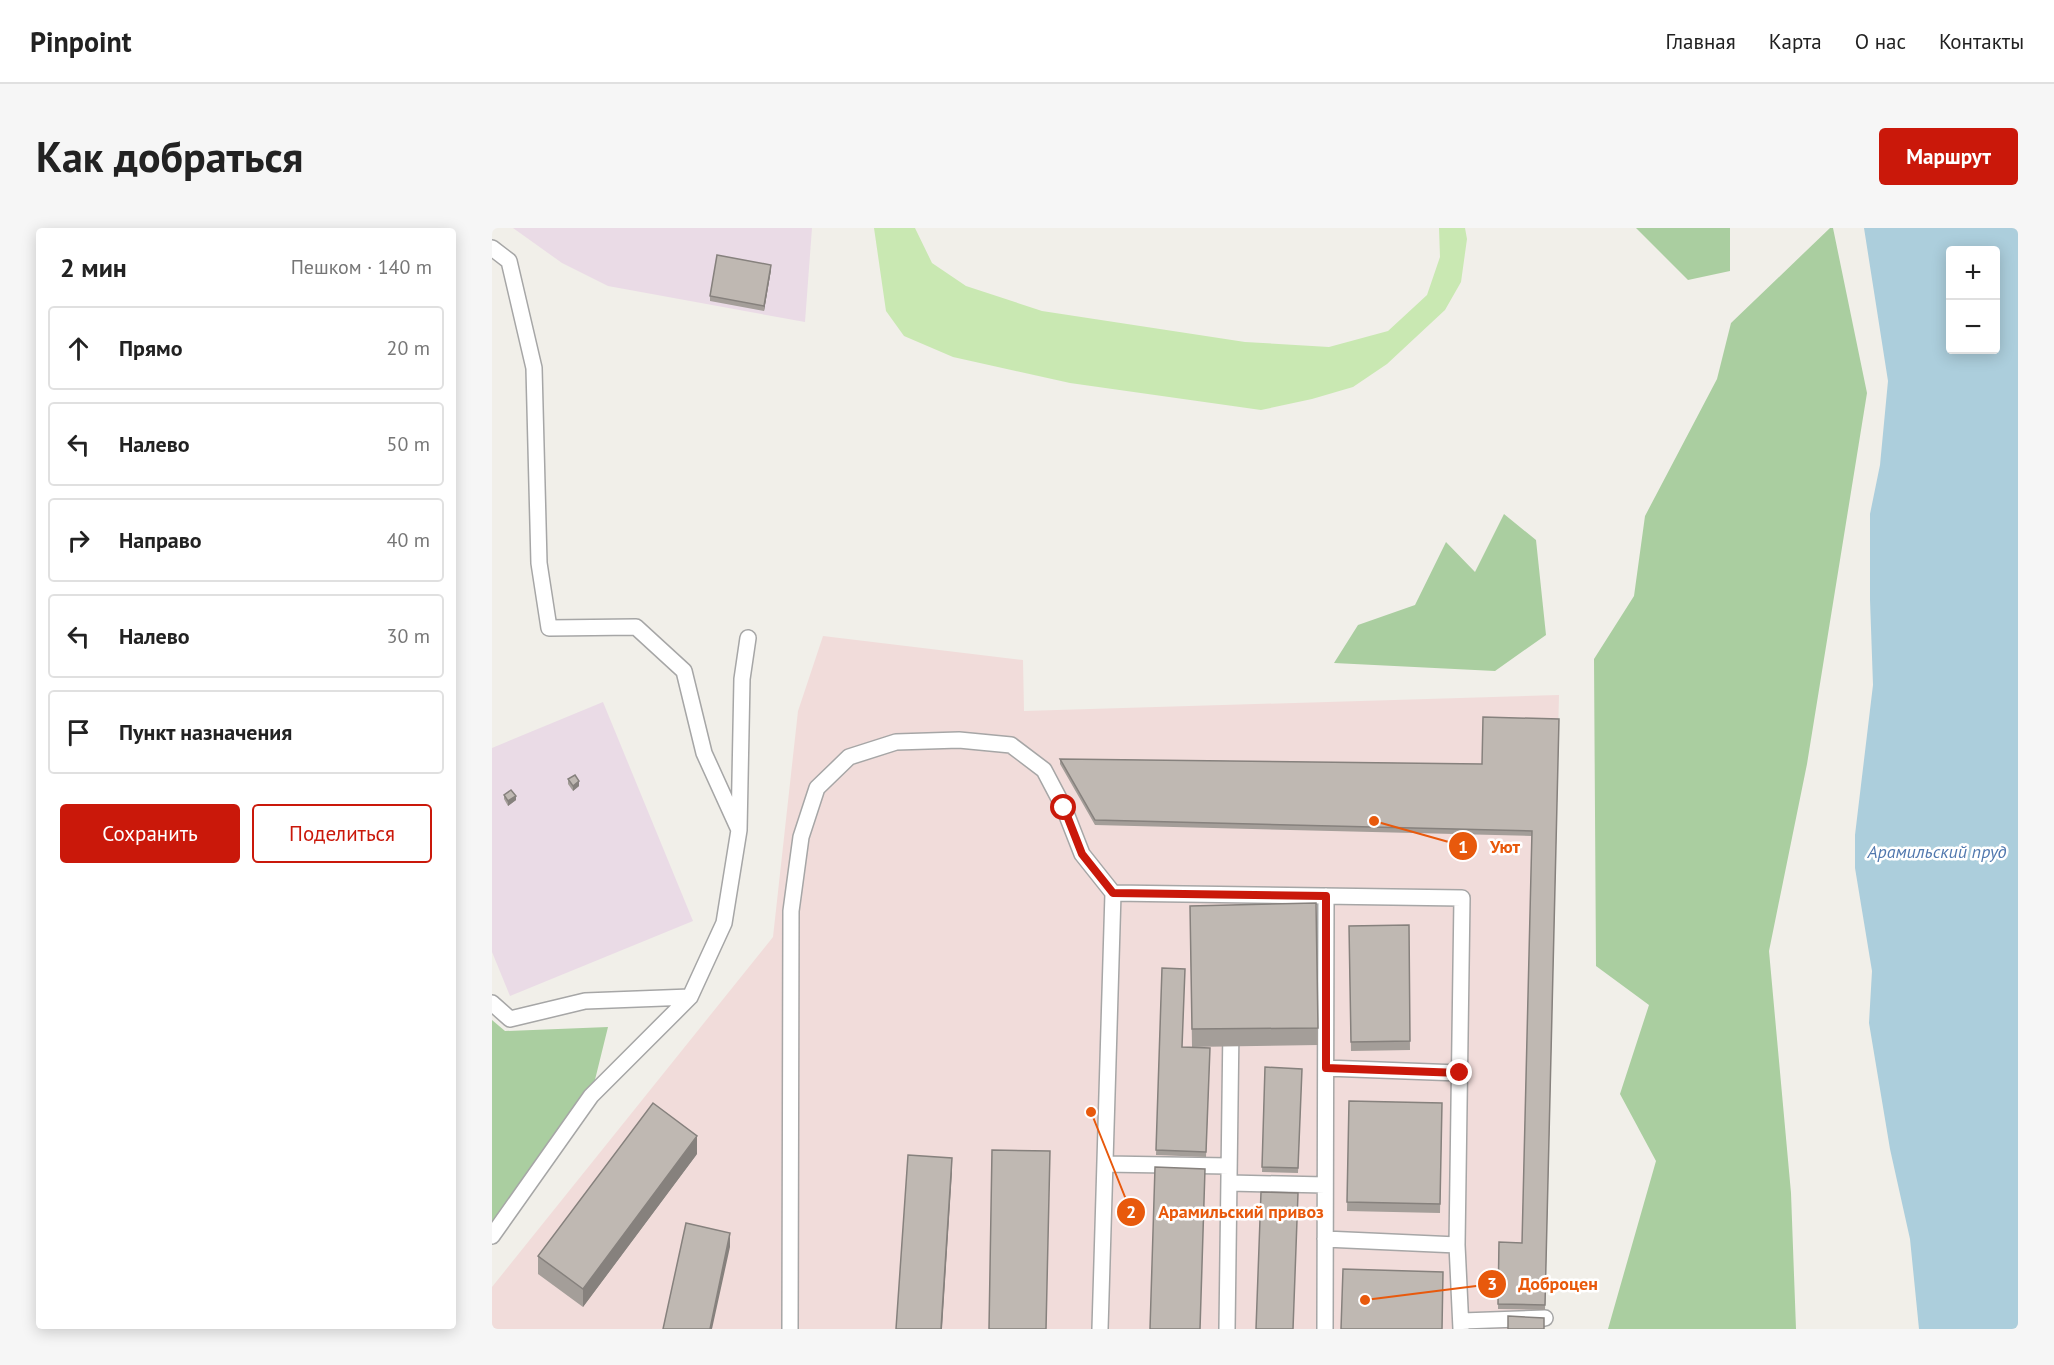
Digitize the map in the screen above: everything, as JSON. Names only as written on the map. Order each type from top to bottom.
[{"type":"lane","points":[[492,248],[509,261],[534,368],[539,563],[549,628],[636,627],[684,671],[704,753],[739,830]]},
{"type":"lane","points":[[492,1236],[591,1096],[690,997],[724,923],[739,830],[742,679],[748,638]]},
{"type":"lane","points":[[790,1329],[791,911],[801,837],[817,788],[849,757],[896,742],[959,740],[1011,745],[1044,770],[1064,808],[1082,854],[1113,893],[1101,1329]]},
{"type":"lane","points":[[1113,893],[1233,900],[1326,896],[1462,898],[1457,1245],[1461,1325],[1545,1318]]},
{"type":"lane","points":[[1325,1329],[1326,896]]},
{"type":"lane","points":[[492,1003],[510,1019],[585,1001],[690,997]]},
{"type":"lane","points":[[1227,1329],[1231,1012]]},
{"type":"lane","points":[[1326,1068],[1460,1073]]},
{"type":"lane","points":[[1105,1164],[1229,1166]]},
{"type":"lane","points":[[1229,1184],[1325,1185]]},
{"type":"lane","points":[[1325,1239],[1457,1245]]},
{"type":"shaded area","points":[[513,228],[812,228],[805,322],[608,286],[562,263]]},
{"type":"shaded area","points":[[823,636],[1023,660],[1024,711],[1559,695],[1544,1329],[492,1329],[492,1287],[773,937],[798,711]]},
{"type":"shaded area","points":[[603,702],[693,921],[510,996],[492,952],[492,748]]},
{"type":"green space","points":[[874,228],[915,228],[932,263],[966,286],[1042,311],[1245,342],[1329,347],[1388,331],[1427,295],[1440,257],[1439,228],[1465,228],[1467,239],[1461,282],[1445,310],[1387,364],[1353,387],[1261,410],[1070,383],[953,357],[904,336],[886,311]]},
{"type":"green space","points":[[1636,228],[1730,228],[1730,271],[1688,280]]},
{"type":"green space","points":[[1830,228],[1833,228],[1867,393],[1807,764],[1769,951],[1791,1193],[1796,1329],[1608,1329],[1656,1161],[1620,1094],[1649,1005],[1596,966],[1594,659],[1634,596],[1645,516],[1717,379],[1731,323]]},
{"type":"green space","points":[[1504,514],[1536,540],[1546,635],[1495,671],[1334,663],[1358,625],[1415,605],[1446,542],[1475,572]]},
{"type":"green space","points":[[492,1020],[505,1031],[608,1027],[591,1096],[492,1236]]},
{"type":"water","name":"Арамильский пруд","points":[[1864,228],[2018,228],[2018,1329],[1919,1329],[1910,1239],[1890,1149],[1869,1023],[1872,971],[1855,868],[1855,835],[1873,685],[1870,514],[1880,465],[1888,381]]},
{"type":"building","points":[[717,255],[771,265],[764,306],[710,296]]},
{"type":"building","points":[[1483,717],[1559,719],[1545,1305],[1498,1304],[1499,1242],[1522,1243],[1532,831],[1095,820],[1060,759],[1482,764]]},
{"type":"building","points":[[575,775],[579,781],[573,786],[568,779]]},
{"type":"building","points":[[511,790],[516,796],[508,801],[504,795]]},
{"type":"building","points":[[1316,903],[1318,1028],[1192,1029],[1190,906]]},
{"type":"building","points":[[1409,925],[1410,1041],[1351,1042],[1349,926]]},
{"type":"building","points":[[1162,968],[1185,969],[1182,1047],[1210,1048],[1206,1152],[1156,1150]]},
{"type":"building","points":[[1265,1067],[1302,1069],[1298,1168],[1262,1167]]},
{"type":"building","points":[[1349,1101],[1442,1103],[1440,1204],[1347,1202]]},
{"type":"building","points":[[653,1103],[697,1136],[583,1289],[538,1256]]},
{"type":"building","points":[[992,1150],[1050,1151],[1046,1329],[989,1329]]},
{"type":"building","points":[[908,1155],[952,1158],[941,1329],[896,1329]]},
{"type":"building","points":[[1155,1167],[1205,1169],[1200,1329],[1150,1329]]},
{"type":"building","points":[[1261,1192],[1298,1193],[1293,1329],[1256,1329]]},
{"type":"building","points":[[686,1223],[730,1233],[710,1329],[663,1329]]},
{"type":"building","points":[[1343,1269],[1443,1272],[1442,1329],[1341,1329]]},
{"type":"building","points":[[1508,1316],[1544,1318],[1544,1329],[1508,1329]]},
{"type":"place","name":"Уют","points":[[1374,821]]},
{"type":"place","name":"Арамильский привоз","points":[[1091,1112]]},
{"type":"place","name":"Доброцен","points":[[1365,1300]]},
{"type":"route","points":[[1064,808],[1082,854],[1113,893],[1326,896],[1326,1068],[1460,1073]]}]
